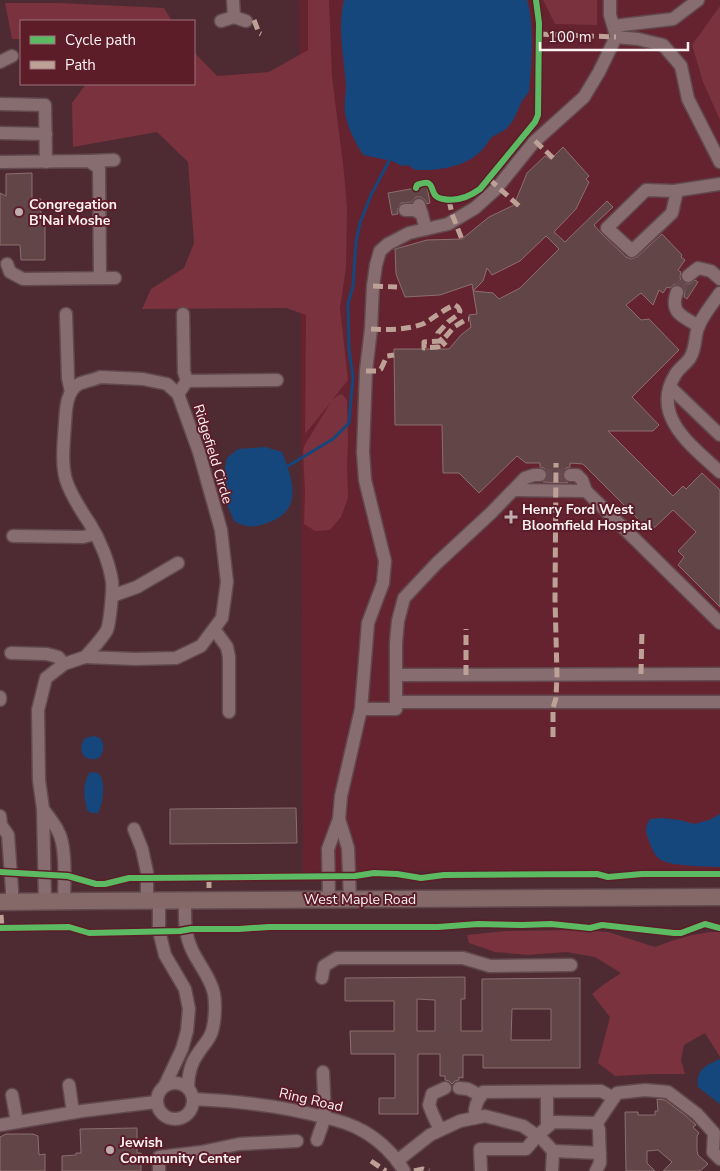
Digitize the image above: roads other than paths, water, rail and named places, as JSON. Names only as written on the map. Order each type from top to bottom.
[{"type":"main road","name":"West Maple Road","points":[[6,902],[720,897]]},
{"type":"street","points":[[233,0],[234,17]]},
{"type":"street","points":[[329,899],[328,849],[339,819],[341,796],[361,709],[368,623],[383,583],[385,561],[365,480],[363,452],[366,371],[376,265],[380,252],[388,244],[409,233],[448,224],[475,208],[496,189],[534,142],[584,97],[599,72],[615,32],[610,15],[610,0]]},
{"type":"street","points":[[615,32],[673,18],[698,0]]},
{"type":"street","points":[[221,21],[234,17],[246,21]]},
{"type":"street","points":[[615,32],[663,45],[682,66],[688,99],[720,162]]},
{"type":"street","points":[[0,62],[12,56]]},
{"type":"street","points":[[0,104],[45,105],[46,162]]},
{"type":"street","points":[[0,134],[46,134]]},
{"type":"street","points":[[0,162],[114,160]]},
{"type":"street","points":[[89,161],[99,168],[100,278]]},
{"type":"street","points":[[677,191],[672,213],[632,251],[607,228],[646,190],[677,191],[720,184]]},
{"type":"street","points":[[413,209],[426,229]]},
{"type":"street","points":[[7,264],[10,272],[22,279],[115,278]]},
{"type":"street","points":[[688,276],[698,268],[711,270],[720,279]]},
{"type":"street","points":[[677,292],[674,301],[676,311],[698,326]]},
{"type":"street","points":[[720,293],[698,326],[695,348],[689,359],[675,374],[667,400],[673,423],[685,439],[720,472]]},
{"type":"street","points":[[66,314],[68,378],[71,392],[67,406],[63,456],[66,480],[74,500],[95,534],[106,559],[112,581],[112,596],[107,630],[85,657]]},
{"type":"street","points":[[183,314],[184,372],[188,381]]},
{"type":"street","name":"Ridgefield Circle","points":[[45,902],[43,808],[39,780],[38,710],[46,678],[64,664],[85,657],[176,658],[201,646],[222,618],[227,582],[221,530],[199,452],[178,394],[167,384],[143,379],[100,377],[78,385],[71,392]]},
{"type":"street","points":[[188,381],[277,380]]},
{"type":"street","points":[[178,394],[188,381]]},
{"type":"street","points":[[670,387],[720,435]]},
{"type":"street","points":[[361,709],[396,710],[396,643],[398,621],[404,598],[437,563],[491,513],[525,478],[540,475]]},
{"type":"street","points":[[570,475],[576,475],[582,480],[586,491],[720,623]]},
{"type":"street","points":[[514,490],[586,491]]},
{"type":"street","points":[[13,536],[83,537],[95,534]]},
{"type":"street","points":[[112,596],[137,587],[178,563]]},
{"type":"street","points":[[214,629],[227,646],[229,657],[229,712]]},
{"type":"street","points":[[11,653],[47,654],[58,657],[64,664]]},
{"type":"street","points":[[396,675],[720,674]]},
{"type":"street","points":[[396,702],[720,702]]},
{"type":"street","name":"Ridgefield Circle","points":[[43,808],[61,838],[64,901]]},
{"type":"street","points":[[0,816],[1,825],[8,835],[12,890],[6,902]]},
{"type":"street","points":[[339,819],[348,848],[350,899]]},
{"type":"street","points":[[134,829],[142,849],[165,955],[185,989],[189,1010],[187,1031],[182,1050],[165,1086]]},
{"type":"street","points":[[185,900],[185,930],[193,952],[210,981],[214,995],[214,1012],[211,1035],[197,1054],[188,1078],[194,1104],[192,1110],[187,1116],[174,1120],[160,1113],[156,1102],[157,1096],[165,1086],[179,1083],[191,1094]]},
{"type":"street","points":[[322,978],[324,966],[337,958],[463,958],[490,966],[571,966]]},
{"type":"street","points":[[317,1140],[325,1117],[323,1072]]},
{"type":"street","points":[[69,1085],[73,1112]]},
{"type":"street","points":[[440,1130],[430,1105],[432,1094],[445,1088]]},
{"type":"street","points":[[459,1088],[468,1089],[481,1096]]},
{"type":"street","points":[[597,1123],[617,1092],[645,1090],[668,1092],[697,1114],[714,1133],[714,1152],[720,1159]]},
{"type":"street","points":[[475,1118],[474,1110],[477,1101],[484,1092],[601,1091],[614,1098]]},
{"type":"street","points":[[547,1092],[547,1126]]},
{"type":"street","name":"Ring Road","points":[[191,1094],[280,1107],[341,1121],[363,1131],[385,1146],[400,1166]]},
{"type":"street","points":[[12,1095],[17,1122]]},
{"type":"street","points":[[0,1124],[73,1112],[156,1102]]},
{"type":"street","points":[[400,1166],[430,1136],[440,1130],[460,1121],[485,1116],[522,1126],[543,1140],[553,1151],[552,1171]]},
{"type":"street","points":[[481,1171],[480,1149],[526,1149],[553,1122],[597,1123]]},
{"type":"street","points":[[596,1171],[600,1163],[597,1123]]},
{"type":"street","points":[[160,1171],[159,1157],[201,1152],[239,1144],[297,1141]]},
{"type":"street","points":[[553,1151],[600,1153]]},
{"type":"water","points":[[344,0],[527,0],[531,19],[532,40],[529,92],[509,125],[491,138],[474,157],[461,164],[447,168],[416,170],[409,165],[402,166],[392,161],[363,155],[349,129],[345,112],[346,85],[341,32]]},
{"type":"water","points":[[265,447],[282,452],[292,484],[291,503],[279,518],[258,526],[246,526],[234,521],[227,504],[223,478],[227,458],[238,449]]},
{"type":"water","points":[[94,736],[100,738],[103,743],[100,757],[96,759],[85,757],[81,748],[85,738]]},
{"type":"water","points":[[90,772],[98,773],[102,779],[103,797],[98,813],[91,813],[87,810],[86,805],[85,786]]},
{"type":"water","points":[[720,814],[720,867],[673,864],[661,860],[655,854],[646,832],[650,819],[680,820],[694,824],[709,820]]},
{"type":"water","points":[[720,1059],[720,1104],[698,1087],[698,1076],[703,1069]]},
{"type":"waterway","points":[[288,466],[333,439],[349,423],[353,377],[349,349],[348,303],[353,286],[356,242],[360,223],[371,195],[389,161]]},
{"type":"tunnel","points":[[677,292],[688,276]]},
{"type":"tunnel","points":[[540,475],[570,475]]},
{"type":"place","name":"Congregation B'Nai Moshe","points":[[19,212]]},
{"type":"place","name":"Henry Ford West Bloomfield Hospital","points":[[511,517]]},
{"type":"place","name":"Jewish Community Center","points":[[110,1150]]}]
